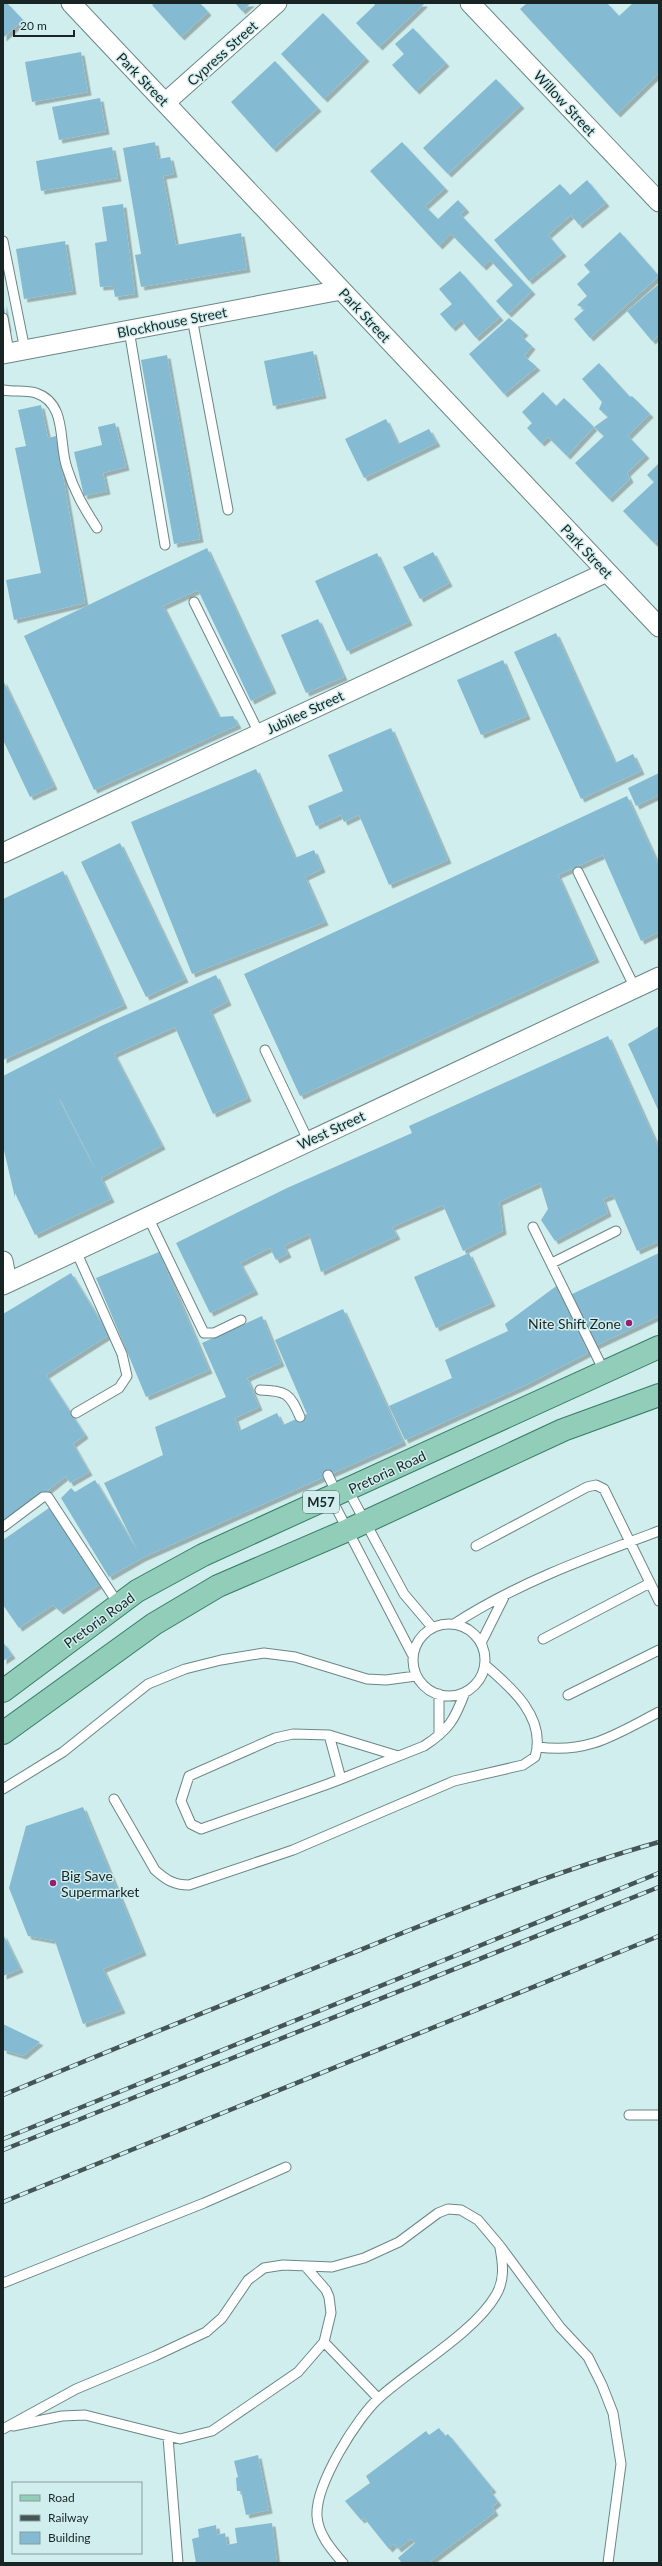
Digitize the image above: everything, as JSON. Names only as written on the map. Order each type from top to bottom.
[{"type":"main road","name":"Pretoria Road","points":[[3,1690],[137,1591],[202,1555],[339,1494],[604,1371],[659,1348]]},
{"type":"main road","name":"M57","points":[[3,1733],[154,1624],[218,1586],[357,1525],[563,1430],[659,1395]]},
{"type":"street","name":"Park Street","points":[[71,3],[166,102],[659,627]]},
{"type":"street","name":"Cypress Street","points":[[166,102],[277,3]]},
{"type":"street","name":"Willow Street","points":[[470,3],[659,202]]},
{"type":"street","name":"Blockhouse Street","points":[[12,352],[341,290]]},
{"type":"street","name":"Jubilee Street","points":[[3,853],[607,572]]},
{"type":"street","name":"West Street","points":[[5,1283],[76,1251],[147,1215],[659,977]]},
{"type":"street","points":[[3,1261],[5,1283]]},
{"type":"lane","points":[[3,241],[12,352]]},
{"type":"lane","points":[[3,318],[12,352]]},
{"type":"lane","points":[[192,318],[228,510]]},
{"type":"lane","points":[[129,330],[165,545]]},
{"type":"lane","points":[[3,390],[36,393],[52,403],[59,418],[66,466],[77,498],[97,528]]},
{"type":"lane","points":[[194,602],[260,733]]},
{"type":"lane","points":[[578,872],[635,988]]},
{"type":"lane","points":[[265,1050],[308,1140]]},
{"type":"lane","points":[[147,1215],[204,1333],[214,1333],[241,1320]]},
{"type":"lane","points":[[533,1227],[604,1371]]},
{"type":"lane","points":[[552,1263],[616,1231]]},
{"type":"lane","points":[[76,1251],[122,1354],[127,1376],[119,1388],[76,1413]]},
{"type":"lane","points":[[260,1390],[277,1390],[288,1395],[300,1417]]},
{"type":"lane","points":[[328,1475],[357,1525],[404,1594],[432,1627]]},
{"type":"lane","points":[[476,1546],[587,1487],[596,1485],[604,1489],[659,1601]]},
{"type":"lane","points":[[339,1494],[357,1525],[412,1654],[416,1676],[423,1686],[438,1694],[454,1696],[465,1692],[481,1676],[485,1665],[481,1643],[465,1627],[454,1624],[432,1627],[416,1643],[412,1654]]},
{"type":"lane","points":[[3,1527],[43,1497],[48,1497],[119,1605]]},
{"type":"lane","points":[[454,1624],[489,1602],[659,1531]]},
{"type":"lane","points":[[543,1639],[650,1583]]},
{"type":"lane","points":[[481,1643],[505,1595]]},
{"type":"lane","points":[[568,1695],[659,1650]]},
{"type":"lane","points":[[3,1789],[63,1752],[148,1684],[185,1669],[221,1660],[264,1653],[295,1657],[367,1679],[386,1680],[416,1676]]},
{"type":"lane","points":[[114,1799],[155,1870],[172,1883],[189,1885],[293,1850],[454,1781],[523,1764],[536,1756],[538,1747],[534,1725],[525,1704],[514,1691],[485,1665]]},
{"type":"lane","points":[[398,1756],[329,1735],[293,1734],[275,1738],[189,1776],[182,1801],[191,1824],[200,1829],[341,1779],[424,1746],[439,1735],[455,1720],[465,1692]]},
{"type":"lane","points":[[438,1694],[439,1735]]},
{"type":"lane","points":[[538,1747],[560,1750],[584,1748],[613,1736],[659,1712]]},
{"type":"lane","points":[[329,1735],[341,1779]]},
{"type":"lane","points":[[629,2115],[659,2115]]},
{"type":"lane","points":[[3,2283],[204,2203],[286,2167]]},
{"type":"lane","points":[[4,2428],[76,2389],[206,2332],[222,2318],[248,2280],[264,2268],[283,2265],[332,2267],[364,2258],[399,2242],[438,2213],[448,2209],[460,2210],[478,2220],[500,2246],[560,2327],[588,2357],[613,2413],[621,2464],[608,2563]]},
{"type":"lane","points":[[342,2563],[320,2531],[317,2516],[318,2498],[334,2462],[378,2398],[472,2323],[487,2308],[496,2295],[502,2281],[504,2268],[500,2246]]},
{"type":"lane","points":[[4,2428],[62,2416],[85,2415],[180,2439],[212,2432],[298,2372],[324,2342],[331,2313],[329,2297],[326,2290],[306,2267]]},
{"type":"lane","points":[[324,2342],[378,2398]]},
{"type":"lane","points":[[168,2437],[178,2563]]},
{"type":"building","points":[[3,3],[7,3],[23,20],[3,38]]},
{"type":"building","points":[[155,3],[200,3],[208,12],[181,37],[152,5]]},
{"type":"building","points":[[235,3],[251,3],[242,11]]},
{"type":"building","points":[[374,3],[424,4],[379,47],[356,23],[375,5]]},
{"type":"building","points":[[527,3],[607,3],[619,16],[633,3],[659,3],[659,73],[617,114],[520,9]]},
{"type":"building","points":[[323,13],[366,58],[324,99],[281,54]]},
{"type":"building","points":[[413,28],[446,63],[416,91],[392,65],[404,54],[395,44]]},
{"type":"building","points":[[81,52],[88,92],[32,102],[25,62]]},
{"type":"building","points":[[275,61],[318,108],[273,149],[231,102]]},
{"type":"building","points":[[496,79],[521,105],[448,174],[423,148]]},
{"type":"building","points":[[100,98],[106,131],[59,140],[52,107]]},
{"type":"building","points":[[155,142],[158,159],[170,157],[174,174],[163,176],[176,245],[241,233],[247,269],[141,287],[135,255],[141,254],[123,148]]},
{"type":"building","points":[[402,142],[445,188],[425,206],[438,219],[458,200],[466,209],[460,214],[532,291],[508,314],[496,301],[513,285],[490,260],[483,267],[451,234],[439,246],[370,171]]},
{"type":"building","points":[[112,147],[118,178],[41,191],[36,161]]},
{"type":"building","points":[[587,180],[606,203],[579,225],[571,215],[548,235],[563,253],[529,281],[494,240],[560,184],[570,195]]},
{"type":"building","points":[[123,204],[135,294],[115,297],[113,286],[100,287],[95,243],[107,241],[102,207]]},
{"type":"building","points":[[620,232],[659,276],[590,338],[574,319],[585,309],[577,305],[587,296],[577,284],[590,272],[584,265]]},
{"type":"building","points":[[65,241],[73,291],[24,299],[16,249]]},
{"type":"building","points":[[460,271],[500,317],[476,338],[461,320],[452,328],[440,314],[452,304],[439,289]]},
{"type":"building","points":[[659,284],[659,335],[652,341],[627,311]]},
{"type":"building","points":[[3,302],[8,328],[3,329]]},
{"type":"building","points":[[509,318],[525,332],[521,336],[532,346],[524,356],[537,367],[504,394],[469,354]]},
{"type":"building","points":[[313,351],[323,395],[273,406],[264,361]]},
{"type":"building","points":[[167,355],[200,539],[174,544],[141,360]]},
{"type":"building","points":[[599,363],[630,397],[632,396],[650,414],[628,436],[646,455],[627,473],[630,479],[609,499],[575,463],[604,436],[594,427],[608,417],[599,409],[602,402],[582,379]]},
{"type":"building","points":[[543,392],[556,406],[564,398],[594,427],[567,456],[548,437],[541,443],[527,428],[532,423],[522,412]]},
{"type":"building","points":[[41,405],[48,438],[56,436],[85,603],[14,620],[6,580],[41,573],[15,448],[26,446],[18,410]]},
{"type":"building","points":[[386,419],[398,444],[429,429],[437,443],[364,478],[345,439]]},
{"type":"building","points":[[115,423],[126,467],[103,473],[107,491],[84,496],[74,452],[102,445],[98,427]]},
{"type":"building","points":[[659,463],[659,539],[654,543],[623,511],[654,482],[647,475]]},
{"type":"building","points":[[207,548],[273,690],[251,701],[198,590],[163,606],[219,717],[233,716],[238,725],[94,790],[24,636]]},
{"type":"building","points":[[433,552],[449,583],[420,599],[403,567]]},
{"type":"building","points":[[377,553],[409,622],[347,651],[315,581]]},
{"type":"building","points":[[318,619],[344,677],[306,693],[281,635]]},
{"type":"building","points":[[556,633],[615,763],[633,754],[641,771],[581,799],[514,652]]},
{"type":"building","points":[[503,660],[527,716],[481,735],[457,680]]},
{"type":"building","points":[[3,680],[54,786],[30,797],[3,740]]},
{"type":"building","points":[[391,728],[448,860],[389,885],[359,815],[344,822],[341,815],[316,826],[308,806],[343,791],[328,755]]},
{"type":"building","points":[[256,769],[295,858],[314,850],[322,869],[305,877],[325,922],[192,974],[131,822]]},
{"type":"building","points":[[659,773],[659,795],[636,806],[628,788]]},
{"type":"building","points":[[627,796],[659,866],[659,932],[641,941],[603,855],[558,875],[596,959],[300,1096],[244,974]]},
{"type":"building","points":[[120,843],[185,979],[146,997],[81,862]]},
{"type":"building","points":[[63,871],[124,1005],[3,1060],[3,899]]},
{"type":"building","points":[[216,975],[228,1002],[210,1011],[248,1098],[213,1114],[175,1027],[114,1054],[162,1146],[101,1178],[111,1199],[35,1235],[15,1193],[15,1198],[3,1146],[3,1076],[101,1026]],"holes":[[[59,1099],[60,1099],[97,1172]]]},
{"type":"building","points":[[659,1026],[659,1112],[628,1044]]},
{"type":"building","points":[[608,1036],[659,1149],[659,1241],[637,1251],[613,1195],[603,1199],[608,1213],[555,1241],[541,1220],[548,1209],[540,1183],[499,1202],[503,1231],[463,1251],[443,1205],[392,1227],[397,1236],[321,1272],[309,1234],[284,1246],[288,1254],[276,1260],[270,1248],[240,1263],[255,1291],[210,1313],[176,1243],[287,1188],[412,1133],[409,1126]]},
{"type":"building","points":[[159,1252],[209,1370],[146,1397],[96,1278]]},
{"type":"building","points":[[469,1253],[492,1303],[436,1328],[414,1277]]},
{"type":"building","points":[[659,1253],[659,1316],[595,1346],[570,1295]]},
{"type":"building","points":[[71,1273],[109,1335],[46,1375],[85,1435],[73,1444],[89,1472],[70,1483],[66,1476],[3,1526],[3,1314]]},
{"type":"building","points":[[559,1284],[588,1353],[528,1384],[405,1440],[389,1406],[452,1378],[445,1360],[508,1331],[505,1324]]},
{"type":"building","points":[[343,1309],[403,1442],[142,1558],[109,1577],[61,1498],[71,1488],[75,1492],[95,1480],[138,1552],[104,1483],[163,1455],[155,1427],[226,1397],[202,1343],[262,1316],[281,1363],[247,1378],[259,1407],[235,1418],[239,1431],[277,1413],[283,1425],[307,1414],[275,1340]]},
{"type":"building","points":[[49,1508],[100,1584],[60,1611],[53,1605],[19,1628],[3,1605],[3,1540]]},
{"type":"building","points":[[3,1642],[12,1655],[3,1661]]},
{"type":"building","points":[[83,1807],[143,1952],[103,1969],[122,2010],[83,2024],[55,1941],[28,1936],[9,1888],[26,1826]]},
{"type":"building","points":[[3,1934],[20,1969],[3,1976]]},
{"type":"building","points":[[3,2024],[40,2042],[23,2056],[3,2050]]},
{"type":"building","points":[[439,2428],[445,2436],[448,2434],[493,2489],[490,2491],[498,2502],[492,2507],[495,2512],[431,2561],[433,2563],[402,2563],[398,2558],[415,2543],[411,2539],[398,2549],[394,2544],[389,2549],[364,2518],[361,2520],[345,2501],[370,2483],[366,2476],[426,2431],[429,2435]]},
{"type":"building","points":[[258,2455],[269,2510],[246,2515],[241,2491],[237,2491],[236,2478],[238,2477],[234,2461]]},
{"type":"building","points":[[272,2523],[277,2563],[196,2563],[192,2539],[199,2537],[198,2529],[216,2525],[217,2535],[225,2533],[227,2545],[237,2543],[235,2528]]},
{"type":"railway","points":[[3,2095],[465,1908],[580,1866],[659,1842]]},
{"type":"railway","points":[[3,2139],[659,1873]]},
{"type":"railway","points":[[3,2150],[659,1887]]},
{"type":"railway","points":[[3,2202],[659,1936]]},
{"type":"place","name":"Nite Shift Zone","points":[[629,1323]]},
{"type":"place","name":"Big Save Supermarket","points":[[53,1883]]}]
